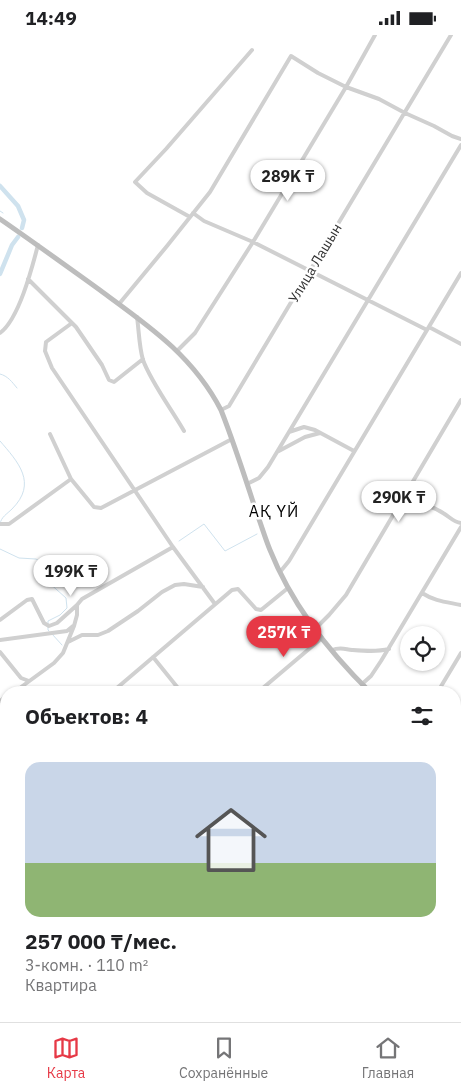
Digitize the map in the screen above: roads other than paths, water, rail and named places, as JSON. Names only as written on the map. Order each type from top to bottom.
[{"type":"main road","points":[[0,220],[38,245],[151,327],[177,351],[201,378],[221,410],[270,549],[280,572],[304,614],[362,684]]},
{"type":"street","points":[[177,351],[195,333],[253,242],[346,87],[374,35]]},
{"type":"street","name":"Улица Лашын","points":[[221,410],[229,406],[451,35]]},
{"type":"street","points":[[252,50],[135,183],[147,193],[191,215],[253,242],[461,344]]},
{"type":"street","points":[[119,304],[210,191],[290,56],[346,87],[379,99],[461,139]]},
{"type":"street","points":[[247,484],[259,478],[268,467],[461,145]]},
{"type":"street","points":[[0,333],[12,320],[28,279],[38,245]]},
{"type":"street","points":[[280,572],[289,561],[461,273]]},
{"type":"street","points":[[28,279],[76,327],[102,365],[110,381],[114,382],[143,359]]},
{"type":"street","points":[[137,317],[143,359],[151,377],[184,431]]},
{"type":"street","points":[[72,323],[46,342],[45,351],[52,368],[174,547],[216,604]]},
{"type":"street","points":[[315,629],[346,595],[461,400]]},
{"type":"street","points":[[289,432],[304,427],[315,430],[354,451]]},
{"type":"street","points":[[277,452],[305,437],[320,433]]},
{"type":"street","points":[[50,434],[71,479],[94,507],[100,508],[232,439]]},
{"type":"street","points":[[0,524],[9,524],[71,479]]},
{"type":"street","points":[[404,504],[418,503],[428,506],[443,513],[454,522],[461,523]]},
{"type":"street","points":[[362,684],[371,676],[389,649],[461,527]]},
{"type":"street","points":[[0,620],[27,600],[32,599],[44,623],[49,626],[57,623],[82,599],[174,547]]},
{"type":"street","points":[[68,642],[82,635],[98,635],[108,631],[162,592],[175,585],[184,584],[203,587]]},
{"type":"street","points":[[118,686],[232,590],[238,589],[256,609],[261,610],[288,587]]},
{"type":"street","points":[[422,593],[430,598],[461,605]]},
{"type":"street","points":[[22,686],[54,663],[63,653],[74,626],[77,605]]},
{"type":"street","points":[[0,640],[67,631],[74,626]]},
{"type":"street","points":[[265,686],[322,638]]},
{"type":"street","points":[[332,650],[339,647],[378,652],[389,649]]},
{"type":"street","points":[[0,652],[21,678],[29,681]]},
{"type":"street","points":[[442,686],[461,653]]},
{"type":"street","points":[[153,657],[176,686]]},
{"type":"waterway","points":[[0,186],[18,206],[24,220],[22,228]]},
{"type":"waterway","points":[[0,274],[12,245],[18,237]]},
{"type":"waterway","points":[[0,374],[12,381],[17,388]]},
{"type":"waterway","points":[[0,441],[19,465],[24,482],[24,490],[20,499],[3,517],[0,524]]},
{"type":"waterway","points":[[179,541],[204,524],[225,551],[257,534]]},
{"type":"waterway","points":[[0,549],[19,558],[36,559],[41,562],[47,581],[66,598],[67,608],[60,615],[48,621],[49,631]]},
{"type":"waterway","points":[[52,634],[62,645]]},
{"type":"district","name":"АҚ ҮЙ","points":[[274,511]]}]
